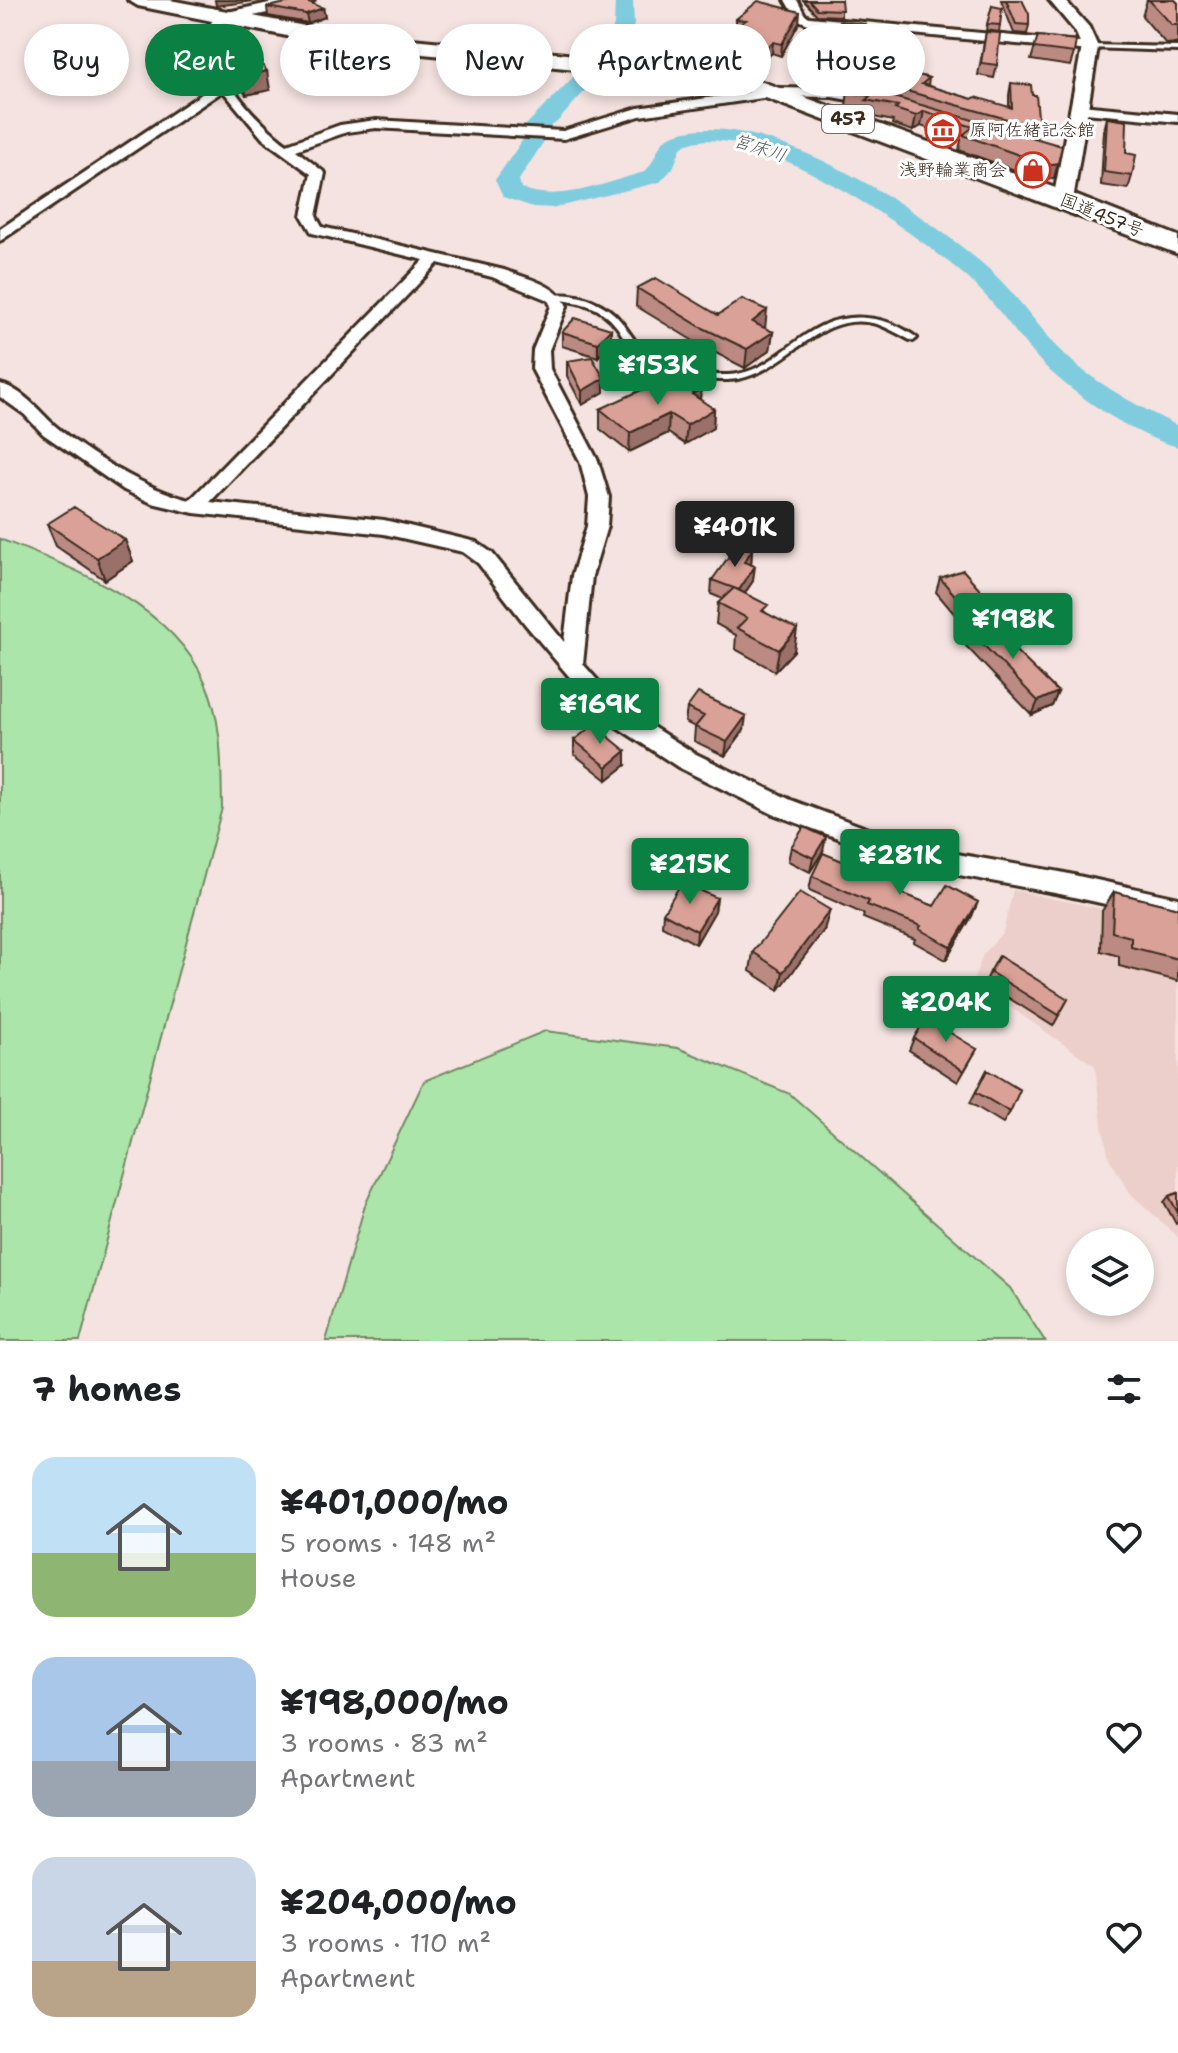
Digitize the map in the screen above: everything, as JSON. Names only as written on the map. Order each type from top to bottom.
[{"type":"highway","name":"国道457号","points":[[138,0],[331,38],[712,76],[776,92],[1178,246]]},
{"type":"main road","points":[[224,17],[306,0]]},
{"type":"main road","points":[[1057,0],[1083,30],[1090,47],[1080,109],[1064,157],[1063,200]]},
{"type":"street","points":[[791,0],[800,17],[808,20],[1090,47]]},
{"type":"street","points":[[215,24],[224,17]]},
{"type":"street","points":[[285,149],[345,128],[376,124],[552,135],[580,133],[606,120],[638,112],[776,92],[832,93],[887,103]]},
{"type":"street","points":[[0,236],[207,96]]},
{"type":"street","points":[[236,96],[263,131],[318,173],[321,185],[307,212],[308,221],[317,230],[435,257],[540,289],[555,297],[559,306],[541,350],[541,369],[589,461],[599,497],[597,526],[582,576],[572,667]]},
{"type":"street","points":[[1080,109],[1178,118]]},
{"type":"street","points":[[194,507],[435,257]]},
{"type":"street","points":[[0,389],[30,410],[49,430],[131,486],[159,499],[194,507],[339,521],[405,531],[469,547],[485,558],[613,713],[717,777],[782,807],[916,857],[1060,883],[1178,909]]},
{"type":"lane","points":[[1090,47],[1178,49]]},
{"type":"lane","points":[[555,297],[585,300],[606,311],[645,356],[721,378],[742,379],[823,324],[843,319],[873,320],[913,338]]},
{"type":"shaded area","points":[[1013,890],[1178,925],[1178,1237],[1131,1194],[1109,1158],[1095,1066],[973,981],[983,955],[1003,932]]},
{"type":"green space","points":[[0,539],[88,576],[144,610],[169,631],[189,655],[205,682],[215,712],[220,744],[222,808],[80,1341],[0,1341]]},
{"type":"green space","points":[[545,1031],[678,1048],[790,1094],[1010,1288],[1045,1341],[326,1341],[365,1205],[424,1081]]},
{"type":"building","points":[[300,0],[323,8],[306,14],[267,7]]},
{"type":"building","points":[[809,0],[841,0],[842,10],[817,9]]},
{"type":"building","points":[[1006,0],[1022,0],[1029,14],[1029,25],[1016,24]]},
{"type":"building","points":[[1149,0],[1175,0],[1178,3],[1178,25],[1172,25]]},
{"type":"building","points":[[758,1],[800,12],[793,24],[787,24],[787,35],[782,44],[771,44],[771,24],[740,24],[746,20],[736,19]]},
{"type":"building","points":[[992,6],[1002,8],[1000,25],[987,24]]},
{"type":"building","points":[[840,21],[866,24],[839,24]]},
{"type":"building","points":[[986,32],[1000,33],[997,65],[981,63]]},
{"type":"building","points":[[1038,36],[1076,40],[1074,53],[1034,48]]},
{"type":"building","points":[[1011,83],[1031,85],[1032,95],[1036,95],[1039,128],[925,96],[925,85],[1012,108]]},
{"type":"building","points":[[870,96],[890,96],[1062,146],[1058,163],[1047,165],[963,135],[973,127],[924,111],[916,116],[895,109],[898,106],[866,100]]},
{"type":"building","points":[[1107,118],[1127,121],[1126,153],[1136,155],[1132,176],[1104,172]]},
{"type":"building","points":[[656,278],[718,315],[742,299],[767,310],[752,322],[773,332],[747,349],[701,327],[637,288]]},
{"type":"building","points":[[575,318],[611,329],[598,343],[562,332]]},
{"type":"building","points":[[592,357],[604,378],[582,391],[567,361]]},
{"type":"building","points":[[684,379],[701,389],[692,394],[714,409],[687,425],[669,414],[630,433],[600,409],[648,387],[657,394]]},
{"type":"building","points":[[74,507],[125,540],[97,558],[47,524]]},
{"type":"building","points":[[737,545],[752,550],[744,562],[755,566],[739,590],[712,580]]},
{"type":"building","points":[[963,570],[1000,612],[976,620],[940,578]]},
{"type":"building","points":[[734,588],[768,605],[762,611],[797,629],[779,650],[737,628],[747,618],[718,603]]},
{"type":"building","points":[[985,621],[1058,692],[1038,701],[967,628]]},
{"type":"building","points":[[698,693],[746,716],[727,742],[695,727],[704,716],[687,708]]},
{"type":"building","points":[[594,725],[626,751],[607,767],[574,740]]},
{"type":"building","points":[[804,827],[826,837],[813,858],[791,847]]},
{"type":"building","points":[[823,853],[878,876],[887,853],[902,859],[895,878],[905,882],[901,893],[934,906],[947,885],[978,902],[951,947],[919,929],[921,926],[867,905],[869,901],[812,876]]},
{"type":"building","points":[[682,882],[717,898],[697,931],[663,913]]},
{"type":"building","points":[[800,892],[830,910],[783,972],[753,952]]},
{"type":"building","points":[[1114,892],[1178,908],[1178,959],[1131,947],[1131,937],[1112,932]]},
{"type":"building","points":[[999,956],[1068,999],[1059,1015],[990,972]]},
{"type":"building","points":[[926,1018],[977,1049],[964,1071],[914,1038]]},
{"type":"building","points":[[987,1070],[1020,1090],[1010,1112],[976,1092]]},
{"type":"building","points":[[1178,1193],[1178,1213],[1169,1196]]},
{"type":"waterway","name":"宮床川","points":[[624,0],[624,25],[617,44],[549,117],[533,129],[535,138],[507,180],[511,192],[533,200],[554,201],[652,177],[662,168],[670,148],[678,140],[708,133],[747,139],[791,155],[883,204],[924,231],[983,278],[1042,348],[1077,379],[1119,407],[1178,438]]},
{"type":"place","name":"原阿佐緒記念館","points":[[943,130]]},
{"type":"place","name":"浅野輪業商会","points":[[1033,170]]}]
